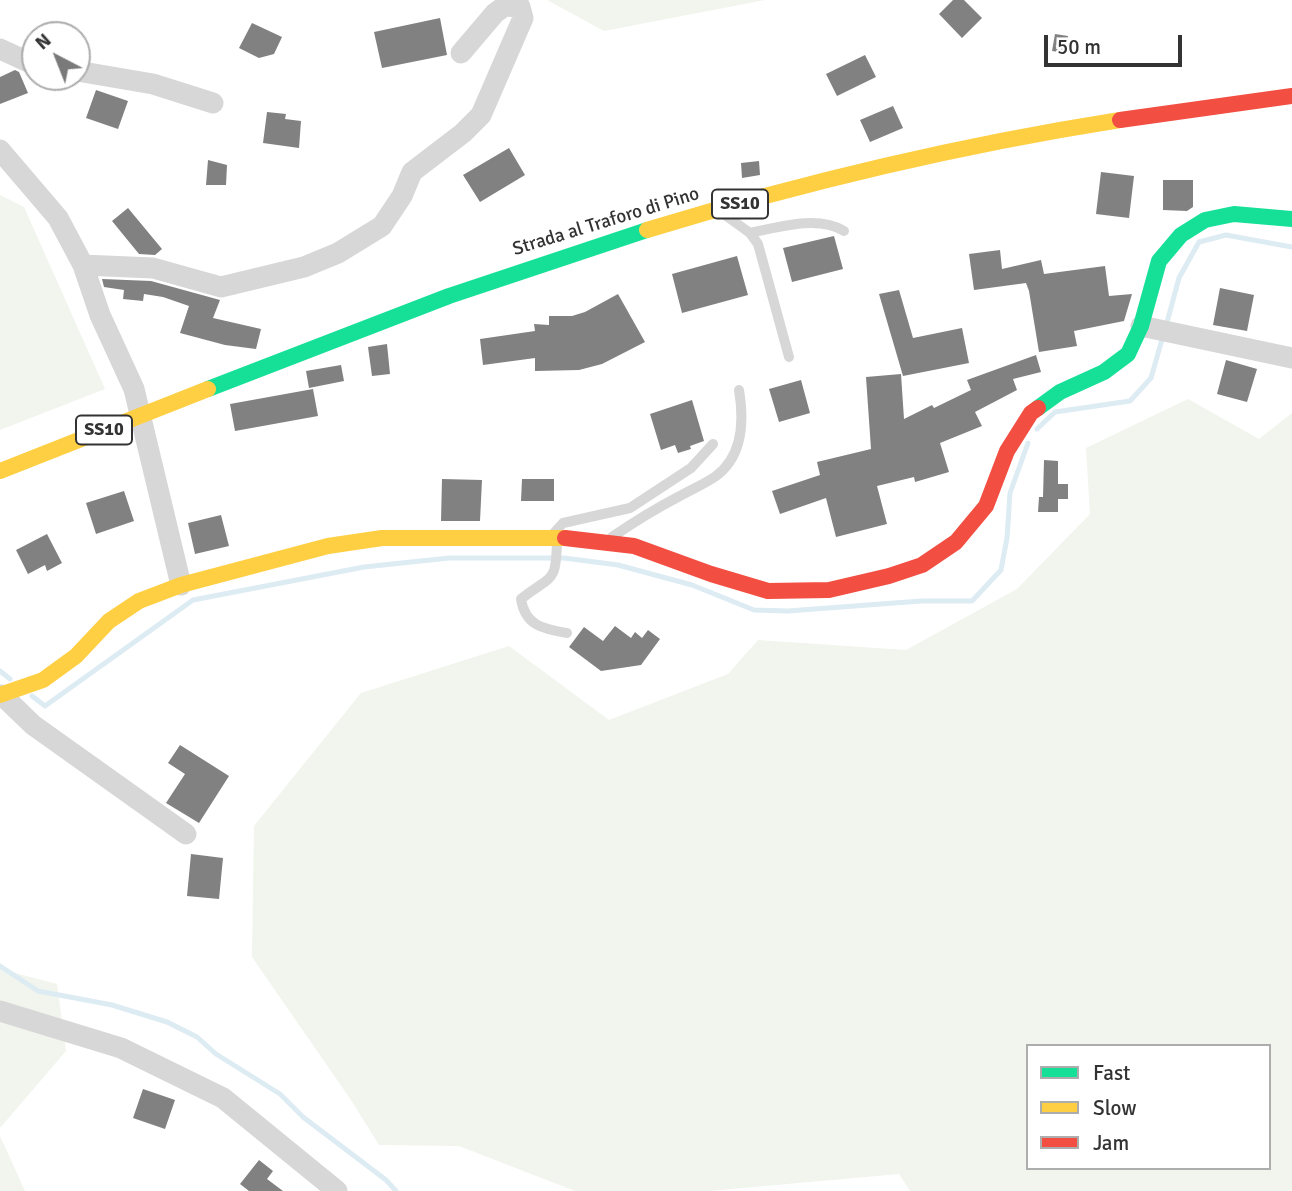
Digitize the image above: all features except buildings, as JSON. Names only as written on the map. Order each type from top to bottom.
[{"type":"street","points":[[83,265],[153,268],[221,287],[304,267],[338,253],[382,226],[402,196],[412,172],[463,133],[481,115],[523,18],[520,7],[505,6],[495,13],[461,53]]},
{"type":"street","points":[[0,49],[21,59]]},
{"type":"street","points":[[91,73],[153,84],[213,103]]},
{"type":"street","name":"Strada al Traforo di Pino","points":[[0,471],[491,280],[596,245],[717,210],[869,171],[1056,131],[1292,96]]},
{"type":"street","points":[[0,150],[58,218],[83,265],[100,315],[134,389],[181,585]]},
{"type":"street","points":[[186,834],[33,725],[4,694],[43,680],[76,656],[109,621],[139,601],[181,585],[328,546],[382,538],[604,542],[634,546],[768,591],[829,590],[922,565],[956,542],[986,506],[1007,450],[1031,413],[1060,392],[1104,372],[1128,354],[1144,327],[1159,261],[1181,235],[1205,220],[1234,214],[1292,219]]},
{"type":"street","points":[[1144,327],[1292,358]]},
{"type":"street","points":[[0,1011],[121,1048],[223,1098],[337,1191]]},
{"type":"lane","points":[[717,210],[736,220],[758,244],[789,358]]},
{"type":"lane","points":[[750,233],[789,226],[831,223],[844,231]]},
{"type":"lane","points":[[604,542],[639,518],[717,475],[731,458],[741,433],[739,390]]},
{"type":"lane","points":[[567,633],[543,629],[523,611],[521,599],[551,579],[556,566],[555,541],[563,523],[630,508],[691,468],[713,444]]},
{"type":"shaded area","points":[[547,0],[765,0],[604,31]]},
{"type":"shaded area","points":[[0,195],[24,207],[105,389],[0,430]]},
{"type":"shaded area","points":[[1188,399],[1259,439],[1292,413],[1292,1191],[910,1191],[899,1174],[709,1191],[575,1191],[459,1146],[379,1145],[252,957],[254,826],[361,693],[509,646],[609,720],[728,674],[758,640],[906,650],[1017,589],[1090,514],[1086,448]]},
{"type":"shaded area","points":[[0,969],[57,984],[66,1051],[0,1128]]},
{"type":"shaded area","points":[[0,1136],[25,1191],[0,1191]]},
{"type":"waterway","points":[[1166,326],[1179,278],[1199,242],[1226,235],[1292,247]]},
{"type":"waterway","points":[[1037,429],[1055,412],[1130,401],[1151,378],[1163,336]]},
{"type":"waterway","points":[[32,696],[45,706],[193,600],[364,567],[449,558],[564,558],[618,565],[692,585],[754,610],[788,611],[921,601],[972,601],[1001,570],[1007,538],[1010,493],[1028,443]]},
{"type":"waterway","points":[[0,671],[10,679]]},
{"type":"waterway","points":[[0,966],[38,991],[112,1005],[167,1022],[197,1037],[216,1054],[280,1094],[303,1117],[386,1180],[396,1191]]},
{"type":"traffic: fast","points":[[1038,408],[1060,392],[1104,372],[1128,354],[1141,326],[1159,261],[1181,235],[1205,220],[1234,214],[1292,219]]},
{"type":"traffic: fast","points":[[208,389],[449,296],[647,230]]},
{"type":"traffic: slow","points":[[647,230],[764,196],[941,153],[1120,120]]},
{"type":"traffic: slow","points":[[0,471],[208,389]]},
{"type":"traffic: slow","points":[[0,695],[43,680],[76,656],[109,621],[139,601],[181,585],[328,546],[382,538],[565,538]]},
{"type":"traffic: jam","points":[[1120,120],[1292,96]]},
{"type":"traffic: jam","points":[[565,538],[634,546],[768,591],[829,590],[889,576],[922,565],[956,542],[986,506],[1007,451],[1031,413],[1038,408]]}]
